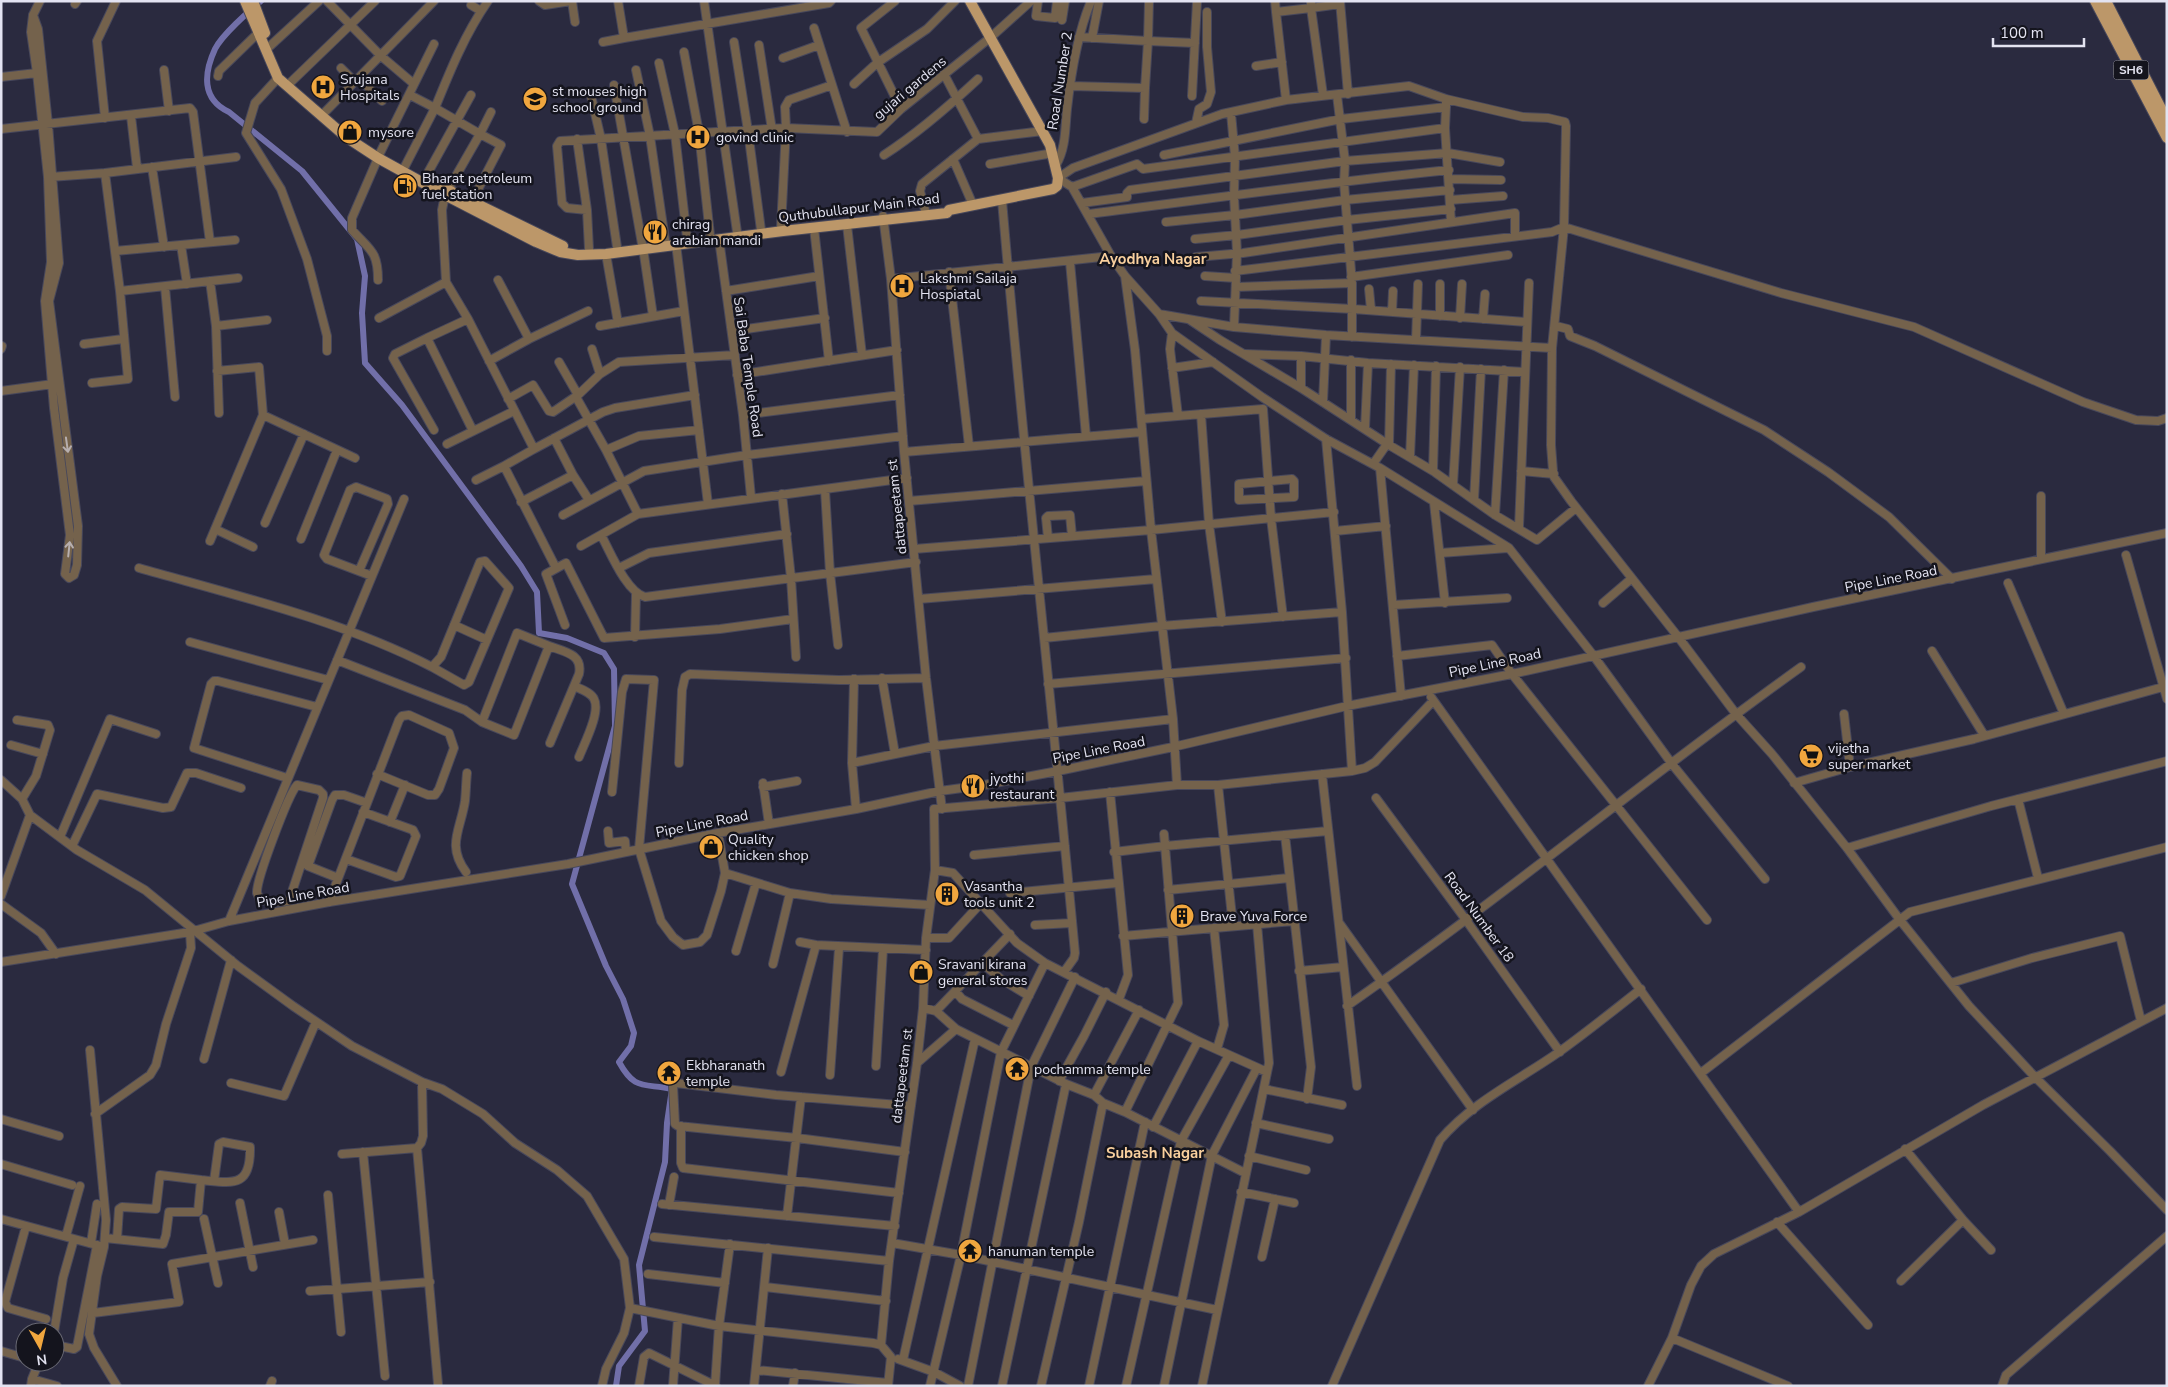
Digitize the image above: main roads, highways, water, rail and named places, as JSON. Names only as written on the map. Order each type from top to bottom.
[{"type":"main road","name":"Quthubullapur Main Road","points":[[245,1],[255,14]]},
{"type":"main road","name":"Quthubullapur Main Road","points":[[253,1],[259,29],[278,78],[346,137],[536,242],[560,252],[578,255],[606,254],[665,240],[847,225],[925,210],[946,208],[949,210]]},
{"type":"main road","name":"Quthubullapur Main Road","points":[[403,170],[425,178],[446,192],[472,201],[570,250],[676,244],[737,232],[947,213],[949,210],[1054,188],[1057,186],[1060,176],[1050,145],[970,1]]},
{"type":"main road","name":"SH6","points":[[2095,1],[2167,138]]},
{"type":"main road","name":"SH6","points":[[2106,1],[2167,120]]},
{"type":"main road","name":"Quthubullapur Main Road","points":[[259,29],[270,46],[282,73],[324,113],[379,156]]},
{"type":"waterway","points":[[261,1],[229,30],[218,43],[211,58],[207,76],[209,93],[220,107],[229,112],[302,171],[357,239],[365,276],[362,313],[365,363],[402,405],[521,566],[537,592],[539,633],[567,638],[604,653],[614,669],[615,726],[572,884],[606,966],[623,999],[634,1033],[631,1046],[619,1062],[635,1082],[672,1089],[667,1123],[665,1162],[639,1265],[645,1331],[619,1366],[616,1386]]},
{"type":"place","name":"Srujana Hospitals","points":[[323,87]]},
{"type":"place","name":"st mouses high school ground","points":[[535,99]]},
{"type":"place","name":"mysore","points":[[350,132]]},
{"type":"place","name":"govind clinic","points":[[698,137]]},
{"type":"place","name":"Bharat petroleum fuel station","points":[[405,186]]},
{"type":"place","name":"chirag arabian mandi","points":[[655,232]]},
{"type":"place","name":"Lakshmi Sailaja Hospiatal","points":[[902,286]]},
{"type":"place","name":"vijetha super market","points":[[1811,756]]},
{"type":"place","name":"jyothi restaurant","points":[[973,786]]},
{"type":"place","name":"Quality chicken shop","points":[[711,847]]},
{"type":"place","name":"Vasantha tools unit 2","points":[[947,894]]},
{"type":"place","name":"Brave Yuva Force","points":[[1182,916]]},
{"type":"place","name":"Sravani kirana general stores","points":[[921,972]]},
{"type":"place","name":"pochamma temple","points":[[1017,1069]]},
{"type":"place","name":"Ekbharanath temple","points":[[669,1073]]},
{"type":"place","name":"hanuman temple","points":[[970,1251]]},
{"type":"district","name":"Ayodhya Nagar","points":[[1153,259]]},
{"type":"district","name":"Subash Nagar","points":[[1155,1153]]}]
